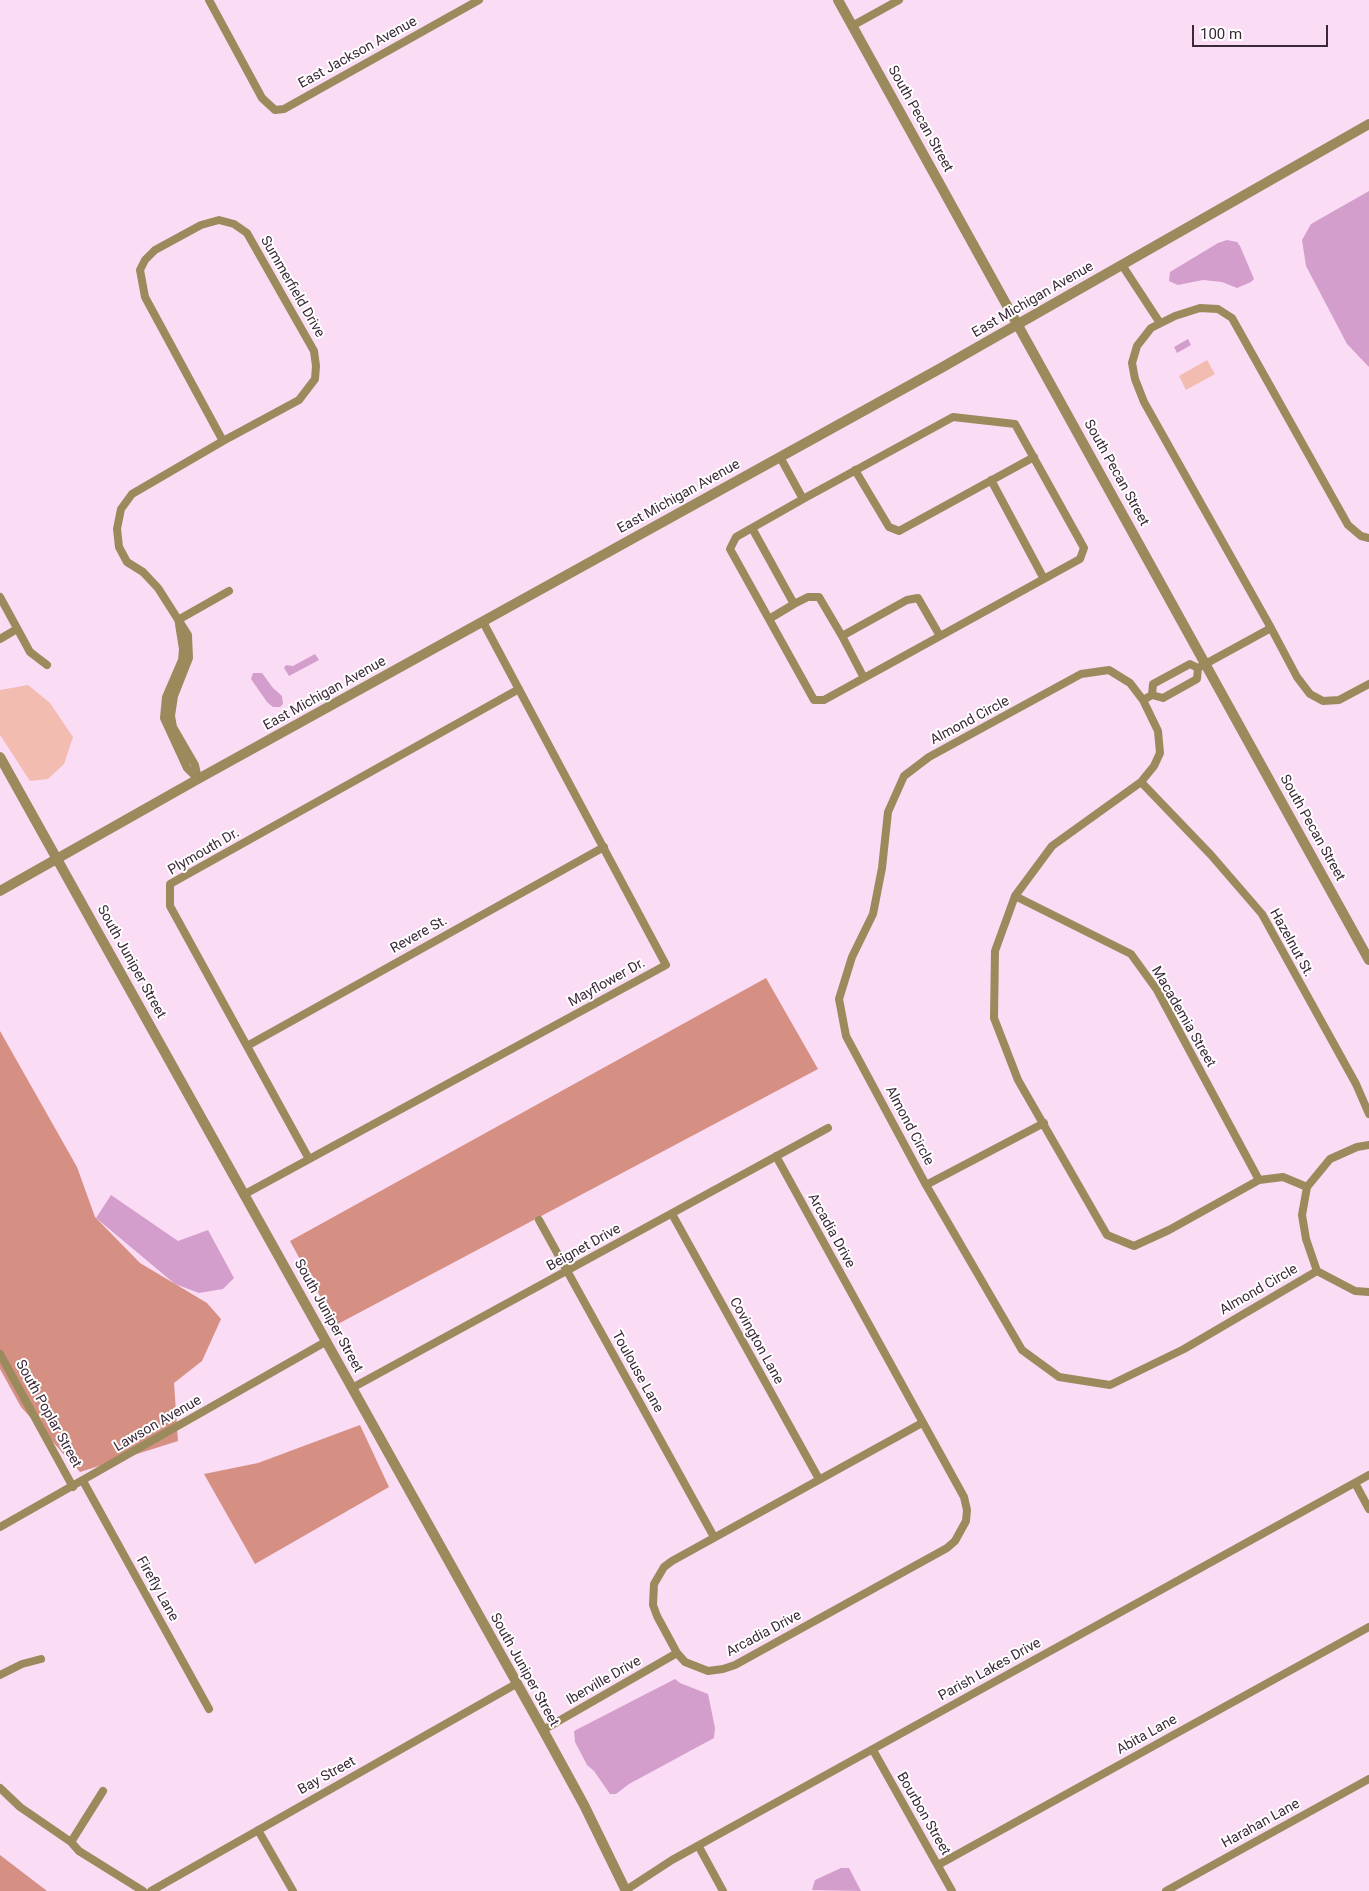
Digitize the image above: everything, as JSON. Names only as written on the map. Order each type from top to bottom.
[{"type":"street","name":"East Jackson Avenue","points":[[209,0],[262,98],[275,110],[284,109],[479,0]]},
{"type":"street","name":"South Pecan Street","points":[[838,0],[1018,325],[1202,666],[1369,960]]},
{"type":"street","points":[[852,26],[899,0]]},
{"type":"street","name":"East Michigan Avenue","points":[[0,891],[198,778],[1018,325],[1369,124]]},
{"type":"street","name":"Summerfield Drive","points":[[198,778],[195,765],[174,727],[171,716],[174,696],[189,658],[188,635],[158,588],[143,572],[127,562],[119,547],[117,529],[121,509],[132,494],[223,441],[299,400],[315,379],[316,366],[314,350],[247,234],[234,224],[219,220],[200,225],[155,250],[145,260],[140,270],[144,298],[223,441]]},
{"type":"street","points":[[1122,265],[1160,323]]},
{"type":"street","points":[[1369,538],[1361,536],[1348,524],[1232,318],[1218,309],[1200,308],[1151,328],[1137,346],[1132,363],[1135,379],[1144,402],[1297,677],[1310,694],[1323,701],[1339,700],[1369,684]]},
{"type":"street","points":[[953,417],[1015,424],[1084,548],[1080,559],[824,700],[814,700],[730,549],[736,537],[803,499],[953,417]]},
{"type":"street","points":[[780,457],[803,499]]},
{"type":"street","points":[[855,470],[889,527],[899,531],[1034,457]]},
{"type":"street","points":[[991,480],[1044,579]]},
{"type":"street","points":[[752,528],[794,604]]},
{"type":"street","points":[[178,620],[229,591]]},
{"type":"street","points":[[769,620],[808,596],[819,597],[864,678]]},
{"type":"street","points":[[0,597],[30,652],[47,665]]},
{"type":"street","points":[[842,636],[906,600],[918,598],[940,636]]},
{"type":"street","name":"Mayflower Dr.","points":[[245,1194],[666,965],[483,622]]},
{"type":"street","points":[[1143,700],[1152,695],[1163,698],[1197,678],[1202,666],[1270,628]]},
{"type":"street","points":[[0,639],[17,629]]},
{"type":"street","points":[[1152,695],[1153,684],[1190,664],[1202,666]]},
{"type":"street","name":"Almond Circle","points":[[1308,1187],[1283,1178],[1259,1180],[1169,1230],[1134,1246],[1107,1235],[1018,1080],[994,1018],[995,951],[1015,896],[1052,846],[1141,782],[1154,766],[1160,753],[1158,730],[1143,700],[1130,683],[1109,670],[1081,674],[929,757],[904,776],[888,812],[882,868],[873,914],[848,966],[839,999],[846,1036],[926,1185],[1022,1350],[1059,1377],[1110,1385],[1184,1349],[1317,1271]]},
{"type":"street","name":"Plymouth Dr.","points":[[309,1159],[170,906],[170,884],[519,689]]},
{"type":"street","name":"South Juniper Street","points":[[0,757],[543,1730],[584,1805],[626,1891]]},
{"type":"street","name":"Hazelnut St.","points":[[1141,782],[1211,854],[1262,914],[1356,1084],[1369,1114]]},
{"type":"street","name":"Revere St.","points":[[247,1046],[604,847]]},
{"type":"street","name":"Macademia Street","points":[[1015,896],[1131,954],[1157,990],[1259,1180]]},
{"type":"street","points":[[926,1185],[1044,1123]]},
{"type":"street","name":"Beignet Drive","points":[[352,1388],[828,1128]]},
{"type":"street","points":[[1369,1145],[1357,1146],[1330,1159],[1308,1187],[1302,1215],[1306,1239],[1317,1271],[1355,1291],[1369,1292]]},
{"type":"street","name":"Arcadia Drive","points":[[776,1156],[964,1497],[967,1510],[966,1521],[955,1541],[947,1548],[735,1665],[708,1671],[685,1662],[677,1653],[657,1616],[653,1600],[654,1584],[659,1574],[672,1561],[922,1423]]},
{"type":"street","name":"Covington Lane","points":[[672,1214],[820,1479]]},
{"type":"street","name":"Toulouse Lane","points":[[539,1220],[714,1537]]},
{"type":"street","name":"Lawson Avenue","points":[[0,1527],[327,1341]]},
{"type":"street","name":"South Poplar Street","points":[[0,1354],[73,1487]]},
{"type":"street","name":"Parish Lakes Drive","points":[[626,1891],[672,1860],[699,1847],[1369,1475]]},
{"type":"street","name":"Firefly Lane","points":[[83,1481],[209,1709]]},
{"type":"street","points":[[1355,1483],[1369,1509]]},
{"type":"street","name":"Abita Lane","points":[[938,1865],[1369,1627]]},
{"type":"street","name":"Iberville Drive","points":[[543,1730],[677,1653]]},
{"type":"street","points":[[0,1675],[22,1664],[41,1658]]},
{"type":"street","name":"Bay Street","points":[[151,1891],[516,1684]]},
{"type":"street","name":"Bourbon Street","points":[[873,1750],[952,1891]]},
{"type":"street","name":"Harahan Lane","points":[[1166,1891],[1369,1779]]},
{"type":"street","points":[[0,1788],[20,1807],[71,1842],[79,1851],[142,1891]]},
{"type":"street","points":[[71,1842],[103,1791]]},
{"type":"street","points":[[258,1830],[293,1891]]},
{"type":"street","points":[[699,1847],[723,1891]]},
{"type":"shaded area","points":[[1369,191],[1369,367],[1347,344],[1306,266],[1302,240],[1311,224]]},
{"type":"shaded area","points":[[1227,240],[1237,242],[1240,246],[1254,279],[1251,282],[1237,288],[1222,282],[1203,280],[1178,285],[1169,281],[1170,272],[1218,243]]},
{"type":"shaded area","points":[[1188,339],[1191,345],[1177,353],[1174,347]]},
{"type":"shaded area","points":[[1207,360],[1215,374],[1186,390],[1179,376]]},
{"type":"shaded area","points":[[315,654],[319,660],[289,676],[284,668],[286,665],[293,666]]},
{"type":"shaded area","points":[[253,673],[262,673],[273,688],[282,696],[283,704],[280,707],[273,707],[267,702],[251,679]]},
{"type":"shaded area","points":[[28,685],[50,703],[73,737],[64,764],[48,779],[30,781],[0,735],[0,690]]},
{"type":"shaded area","points":[[766,978],[818,1069],[336,1325],[290,1241]]},
{"type":"shaded area","points":[[0,1031],[77,1167],[95,1217],[140,1263],[207,1303],[221,1319],[202,1361],[174,1383],[178,1441],[80,1472],[21,1407],[0,1369]]},
{"type":"shaded area","points":[[111,1195],[178,1241],[208,1230],[234,1278],[223,1289],[199,1293],[175,1284],[96,1218]]},
{"type":"shaded area","points":[[360,1425],[389,1487],[255,1564],[204,1474],[258,1463]]},
{"type":"shaded area","points":[[675,1679],[680,1683],[708,1694],[715,1728],[714,1738],[629,1784],[616,1794],[610,1794],[594,1771],[587,1765],[575,1742],[574,1731]]},
{"type":"shaded area","points":[[0,1855],[47,1891],[0,1891]]},
{"type":"shaded area","points":[[841,1868],[849,1868],[861,1891],[812,1890],[815,1880]]}]
